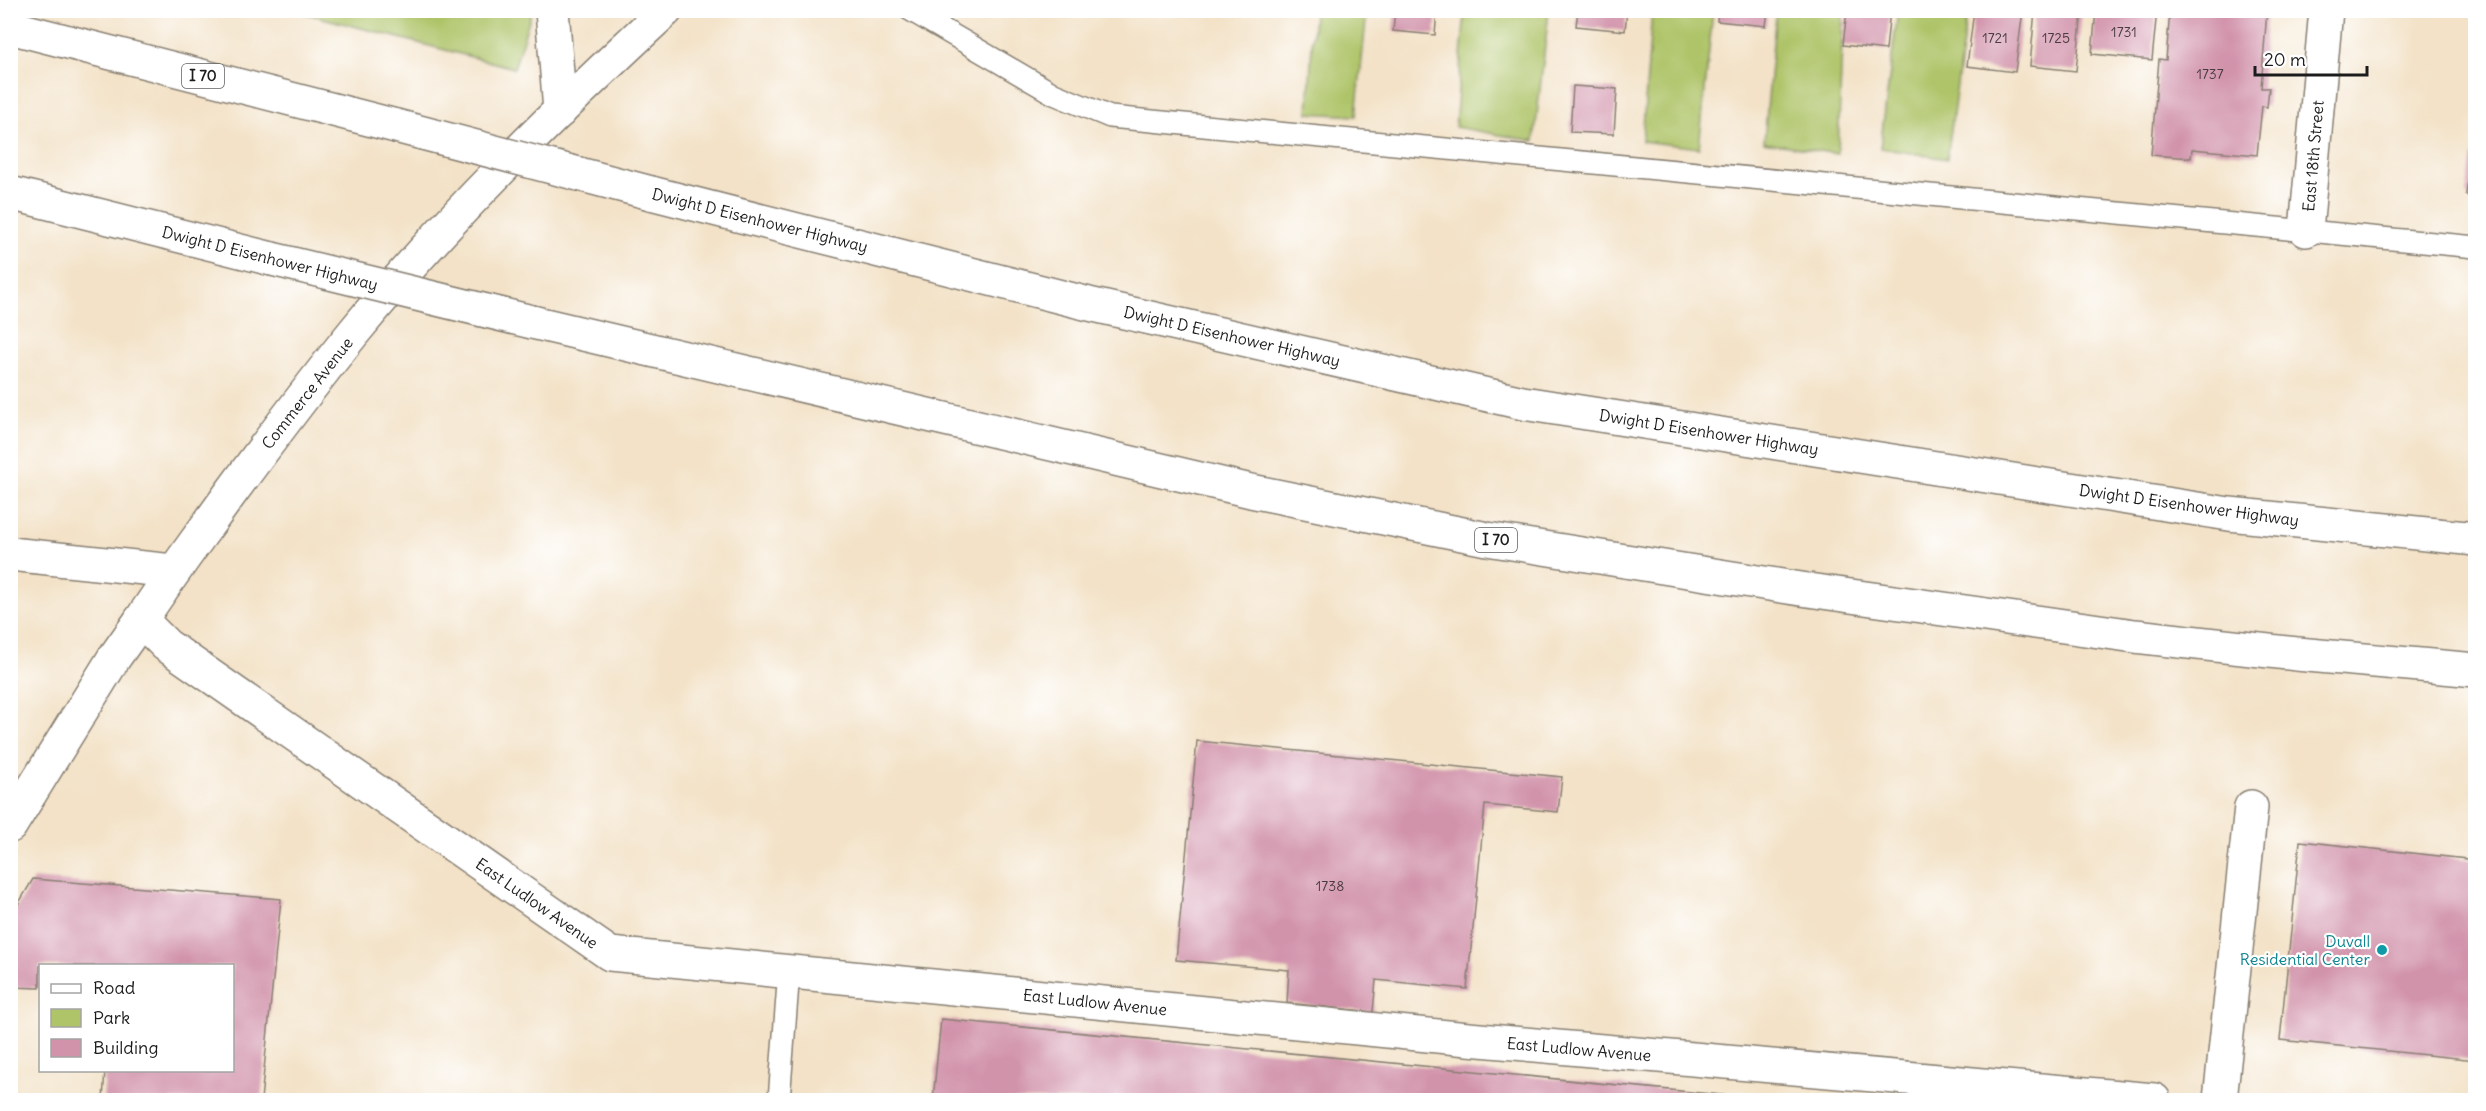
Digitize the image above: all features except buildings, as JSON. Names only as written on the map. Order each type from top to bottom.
[{"type":"main road","points":[[552,10],[560,111]]},
{"type":"main road","name":"Commerce Avenue","points":[[10,826],[114,658],[173,571],[355,331],[452,222],[560,111],[666,10]]},
{"type":"main road","name":"East 18th Street","points":[[2306,230],[2326,10]]},
{"type":"main road","name":"Dwight D Eisenhower Highway","points":[[10,27],[1089,304],[1523,403],[2229,514],[2475,539]]},
{"type":"main road","name":"Dwight D Eisenhower Highway","points":[[10,194],[272,260],[1251,491],[1487,539],[1801,589],[2135,636],[2475,670]]},
{"type":"main road","points":[[10,554],[173,571]]},
{"type":"main road","name":"East Ludlow Avenue","points":[[141,620],[166,645],[610,954],[1468,1039],[2154,1101]]},
{"type":"main road","points":[[2220,1101],[2251,807]]},
{"type":"lane","points":[[910,10],[1054,94],[1110,117],[2475,247]]},
{"type":"lane","points":[[779,1101],[789,971]]},
{"type":"green space","points":[[296,11],[532,11],[514,68]]},
{"type":"green space","points":[[1314,11],[1367,11],[1356,116],[1308,113]]},
{"type":"green space","points":[[1465,11],[1549,11],[1534,141],[1455,127]]},
{"type":"green space","points":[[1652,11],[1713,11],[1699,148],[1642,141]]},
{"type":"green space","points":[[1776,11],[1843,11],[1838,154],[1764,142]]},
{"type":"green space","points":[[1898,11],[1967,11],[1947,159],[1880,148]]},
{"type":"place","name":"Duvall Residential Center","points":[[2382,950]]}]
